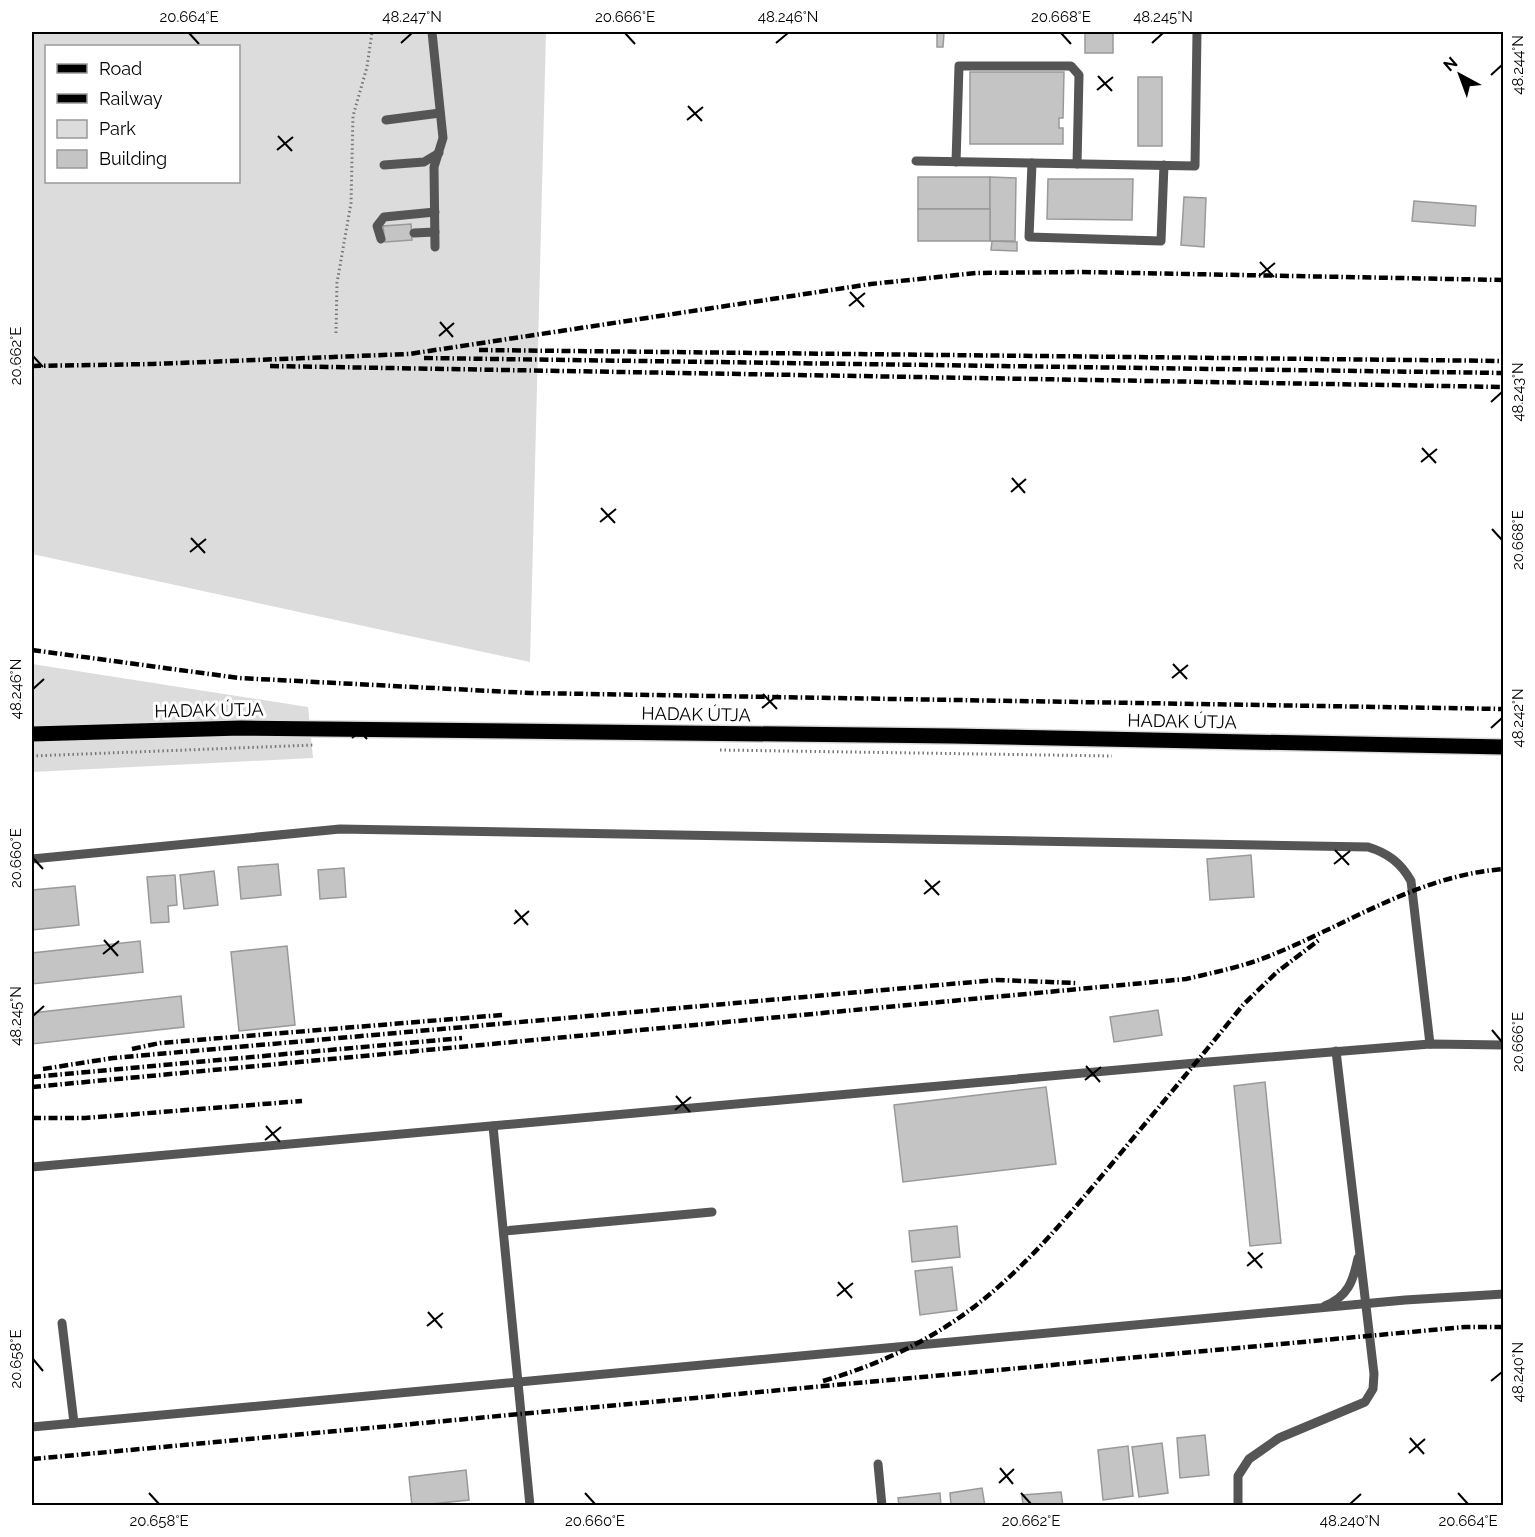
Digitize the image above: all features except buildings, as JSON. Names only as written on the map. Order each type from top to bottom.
[{"type":"main road","name":"HADAK ÚTJA","points":[[32,734],[241,728],[952,736],[1503,747]]},
{"type":"lane","points":[[432,32],[443,145],[434,167],[435,248]]},
{"type":"lane","points":[[916,161],[1195,166],[1197,32]]},
{"type":"lane","points":[[956,162],[959,66],[1071,66],[1079,75],[1077,164]]},
{"type":"lane","points":[[386,120],[440,113]]},
{"type":"lane","points":[[384,165],[424,162],[440,152]]},
{"type":"lane","points":[[1032,163],[1029,237],[1161,241],[1164,165]]},
{"type":"lane","points":[[381,239],[377,226],[384,217],[435,212]]},
{"type":"lane","points":[[414,233],[435,232]]},
{"type":"lane","points":[[32,859],[340,829],[1368,847],[1380,850],[1398,862],[1411,881],[1430,1044]]},
{"type":"lane","points":[[32,1167],[1336,1051],[1430,1044],[1503,1045]]},
{"type":"lane","points":[[1238,1506],[1238,1476],[1249,1460],[1279,1438],[1353,1409],[1370,1396],[1374,1374],[1336,1051]]},
{"type":"lane","points":[[493,1126],[520,1382],[530,1506]]},
{"type":"lane","points":[[504,1231],[712,1212]]},
{"type":"lane","points":[[1317,1309],[1336,1301],[1348,1290],[1360,1249]]},
{"type":"lane","points":[[32,1427],[1366,1304],[1503,1294]]},
{"type":"lane","points":[[62,1323],[74,1423]]},
{"type":"lane","points":[[878,1464],[882,1506]]},
{"type":"path","points":[[336,333],[337,283],[351,203],[353,116],[368,67],[372,32]]},
{"type":"path","points":[[32,756],[317,745]]},
{"type":"path","points":[[708,750],[1122,756]]},
{"type":"green space","points":[[32,32],[546,32],[530,662],[32,554]]},
{"type":"green space","points":[[32,664],[308,707],[313,758],[32,772]]},
{"type":"railway","points":[[32,366],[153,364],[409,354],[871,284],[976,273],[1082,272],[1504,280]]},
{"type":"railway","points":[[479,350],[1504,361]]},
{"type":"railway","points":[[424,358],[1504,373]]},
{"type":"railway","points":[[270,366],[1504,387]]},
{"type":"railway","points":[[32,650],[239,678],[530,693],[1504,709]]},
{"type":"railway","points":[[32,1087],[1186,979],[1263,958],[1414,890],[1443,880],[1504,869]]},
{"type":"railway","points":[[823,1381],[873,1364],[916,1344],[954,1321],[988,1296],[1051,1235],[1243,1005],[1277,972],[1319,940]]},
{"type":"railway","points":[[43,1069],[113,1058],[996,980],[1076,983]]},
{"type":"railway","points":[[132,1049],[160,1043],[502,1015]]},
{"type":"railway","points":[[32,1077],[462,1038]]},
{"type":"railway","points":[[32,1118],[85,1118],[302,1101]]},
{"type":"railway","points":[[32,1459],[1465,1327],[1504,1327]]}]
